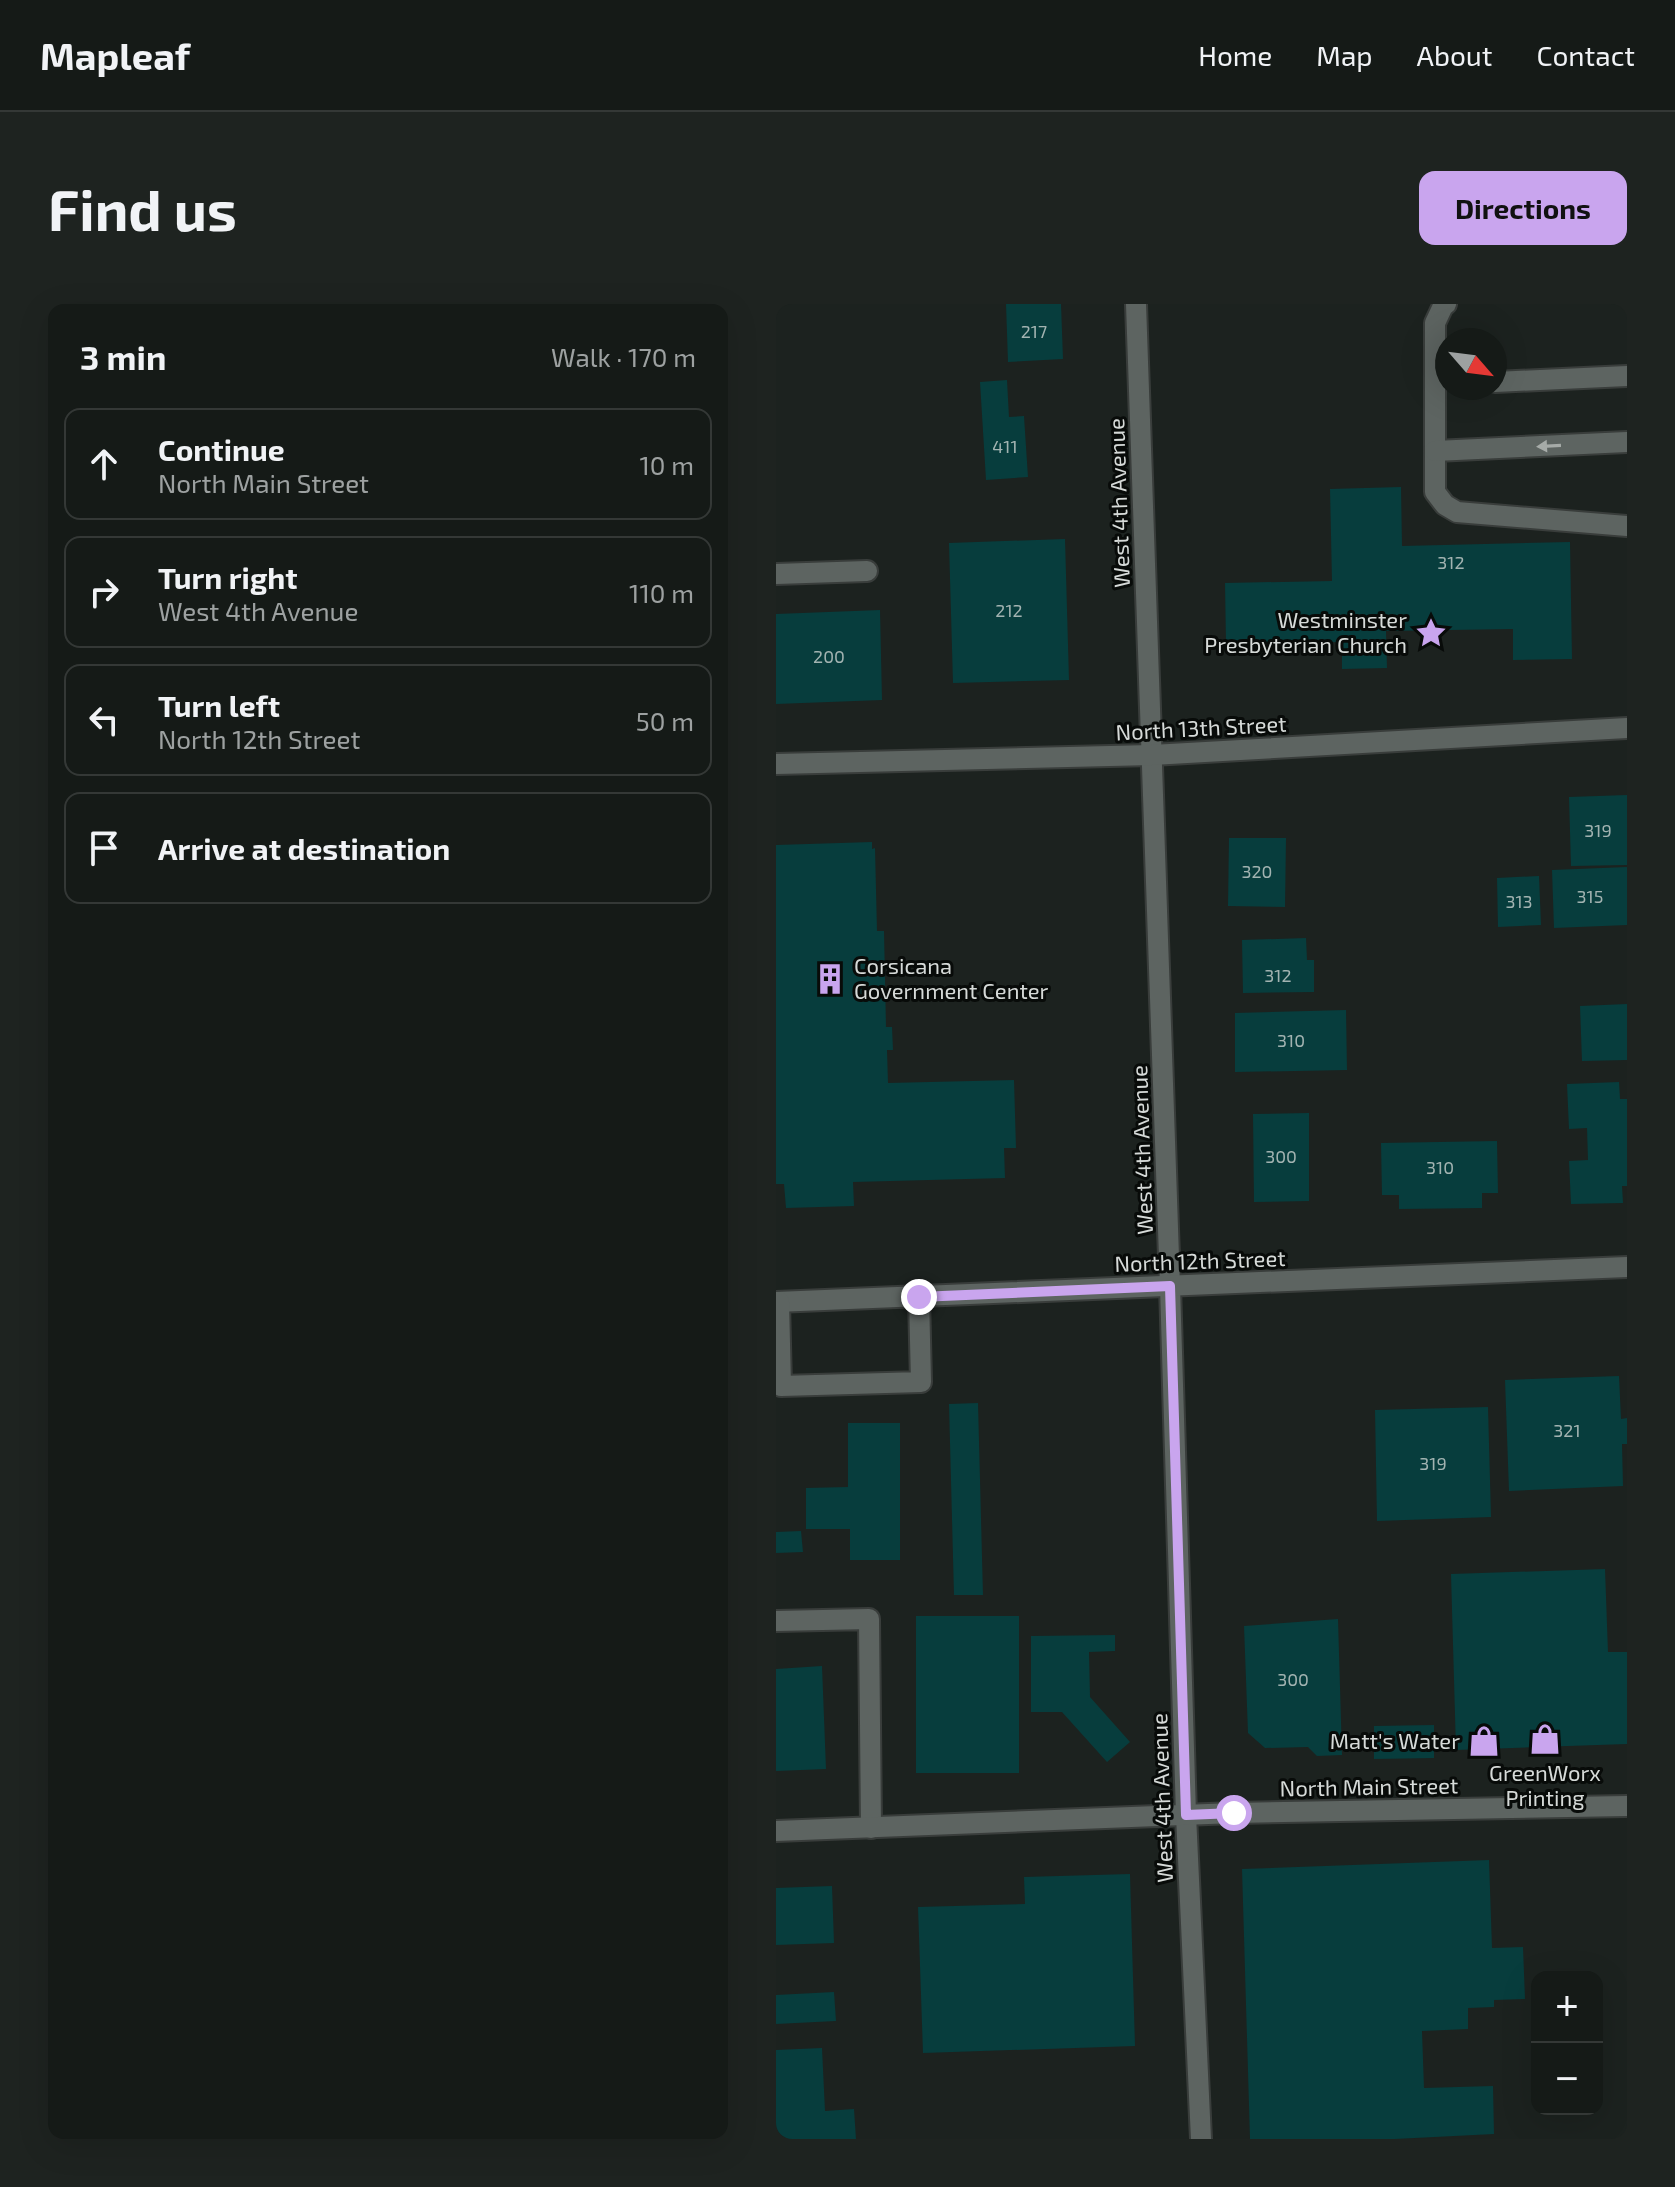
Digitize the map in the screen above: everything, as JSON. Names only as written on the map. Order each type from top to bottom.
[{"type":"street","name":"West 4th Avenue","points":[[1136,304],[1186,1815],[1201,2139]]},
{"type":"street","points":[[1435,328],[1435,323],[1446,304]]},
{"type":"street","points":[[1507,381],[1627,376]]},
{"type":"street","points":[[1440,400],[1435,492],[1445,505],[1457,512],[1627,526]]},
{"type":"street","points":[[1435,451],[1627,442]]},
{"type":"street","points":[[776,574],[867,571]]},
{"type":"street","name":"North 13th Street","points":[[776,764],[1152,755],[1627,728]]},
{"type":"street","name":"North 12th Street","points":[[777,1302],[1627,1267]]},
{"type":"street","points":[[777,1302],[781,1386],[921,1382],[919,1297]]},
{"type":"street","points":[[776,1621],[869,1619],[871,1828]]},
{"type":"street","name":"North Main Street","points":[[776,1831],[1186,1815],[1627,1806]]},
{"type":"building","points":[[1006,304],[1061,304],[1063,359],[1008,362]]},
{"type":"building","points":[[1007,380],[1009,417],[1024,416],[1028,477],[986,480],[980,382]]},
{"type":"building","points":[[1401,487],[1402,546],[1570,542],[1572,659],[1513,660],[1513,629],[1386,631],[1387,668],[1342,669],[1342,642],[1226,644],[1225,583],[1332,581],[1330,489]]},
{"type":"building","points":[[1065,539],[1069,680],[953,683],[949,543]]},
{"type":"building","points":[[880,610],[882,700],[776,704],[776,614]]},
{"type":"building","points":[[1627,795],[1627,865],[1571,866],[1569,797]]},
{"type":"building","points":[[1229,838],[1286,838],[1285,907],[1228,906]]},
{"type":"building","name":"Corsicana Government Center","points":[[872,842],[872,849],[875,848],[877,931],[884,931],[886,1027],[892,1027],[893,1050],[887,1050],[888,1083],[1014,1080],[1016,1148],[1004,1148],[1005,1178],[853,1182],[854,1206],[786,1208],[784,1184],[776,1184],[776,845]]},
{"type":"building","points":[[1627,867],[1627,925],[1554,928],[1552,870]]},
{"type":"building","points":[[1539,876],[1541,925],[1498,927],[1497,878]]},
{"type":"building","points":[[1306,938],[1307,960],[1314,960],[1314,992],[1243,993],[1242,940]]},
{"type":"building","points":[[1627,1004],[1627,1060],[1582,1061],[1580,1006]]},
{"type":"building","points":[[1346,1010],[1347,1070],[1235,1072],[1235,1013]]},
{"type":"building","points":[[1619,1082],[1620,1099],[1627,1099],[1627,1186],[1622,1186],[1623,1203],[1571,1204],[1569,1161],[1588,1160],[1587,1128],[1569,1129],[1567,1084]]},
{"type":"building","points":[[1309,1113],[1309,1201],[1254,1202],[1253,1114]]},
{"type":"building","points":[[1497,1141],[1498,1193],[1482,1193],[1482,1208],[1399,1209],[1399,1195],[1382,1195],[1381,1143]]},
{"type":"building","points":[[1619,1376],[1621,1419],[1627,1418],[1627,1444],[1622,1444],[1623,1486],[1509,1491],[1505,1380]]},
{"type":"building","points":[[978,1403],[983,1595],[954,1595],[949,1404]]},
{"type":"building","points":[[1488,1407],[1491,1517],[1377,1521],[1375,1410]]},
{"type":"building","points":[[848,1423],[900,1423],[900,1560],[850,1560],[850,1529],[806,1529],[806,1488],[848,1487]]},
{"type":"building","points":[[801,1531],[803,1552],[776,1553],[776,1532]]},
{"type":"building","points":[[1605,1569],[1608,1652],[1627,1652],[1627,1744],[1456,1750],[1451,1574]]},
{"type":"building","points":[[916,1616],[1019,1616],[1019,1773],[916,1773]]},
{"type":"building","points":[[1338,1619],[1342,1755],[1317,1756],[1308,1747],[1265,1748],[1248,1733],[1244,1626]]},
{"type":"building","points":[[1115,1635],[1115,1651],[1089,1652],[1090,1697],[1130,1742],[1107,1762],[1062,1712],[1031,1712],[1031,1636]]},
{"type":"building","points":[[822,1666],[826,1769],[776,1771],[776,1669]]},
{"type":"building","points":[[1434,1725],[1434,1758],[1374,1759],[1374,1726]]},
{"type":"building","points":[[1489,1860],[1492,1948],[1523,1947],[1525,1999],[1494,2000],[1494,2007],[1468,2008],[1468,2029],[1422,2031],[1424,2088],[1493,2086],[1494,2134],[1395,2139],[1250,2139],[1242,1869]]},
{"type":"building","points":[[1130,1874],[1135,2046],[923,2053],[918,1907],[1025,1904],[1024,1877]]},
{"type":"building","points":[[832,1886],[834,1943],[776,1945],[776,1888]]},
{"type":"building","points":[[834,1992],[836,2021],[776,2024],[776,1995]]},
{"type":"building","points":[[822,2048],[825,2111],[854,2109],[856,2139],[776,2139],[776,2050]]},
{"type":"place","name":"Westminster Presbyterian Church","points":[[1431,633]]},
{"type":"place","name":"Corsicana Government Center","points":[[830,979]]},
{"type":"place","name":"GreenWorx Printing","points":[[1545,1739]]},
{"type":"place","name":"Matt's Water","points":[[1484,1741]]},
{"type":"route","points":[[919,1297],[1170,1286],[1186,1815],[1234,1813]]}]
